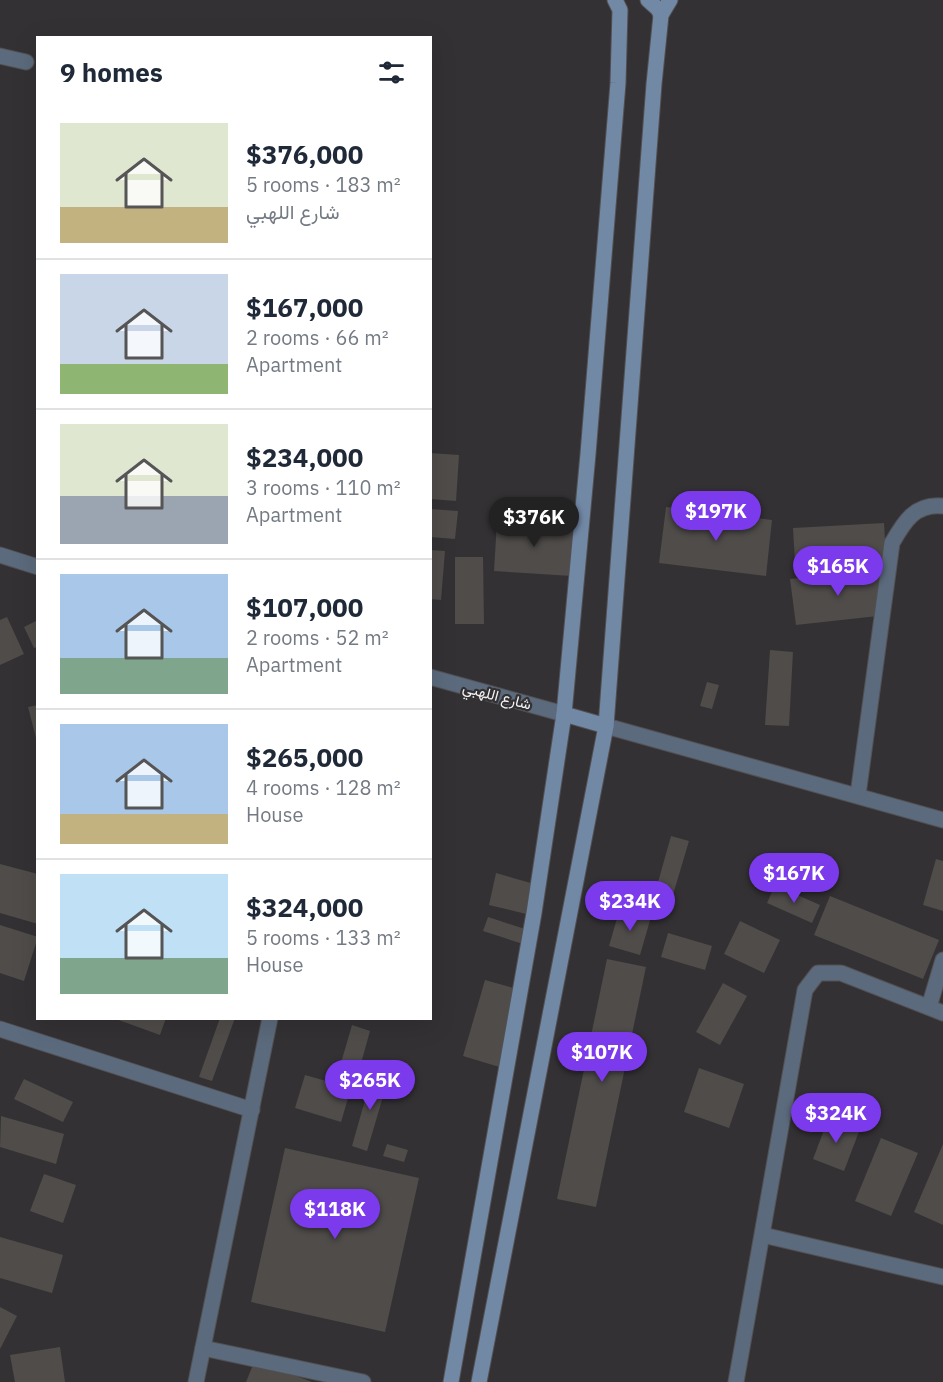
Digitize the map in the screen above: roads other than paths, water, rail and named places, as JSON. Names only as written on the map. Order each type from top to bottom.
[{"type":"street","points":[[451,1382],[534,913],[564,714],[615,119],[618,5],[632,0]]},
{"type":"street","points":[[648,0],[661,15]]},
{"type":"street","points":[[479,1382],[606,726],[661,15],[670,0]]},
{"type":"street","points":[[0,56],[26,62]]},
{"type":"street","points":[[858,795],[892,543],[908,516],[936,505],[943,506]]},
{"type":"street","points":[[0,555],[36,566]]},
{"type":"street","name":"شارع اللهبي","points":[[432,678],[564,714]]},
{"type":"street","points":[[564,714],[943,820]]},
{"type":"street","points":[[736,1382],[805,990],[818,973],[841,973],[936,1010],[943,960]]},
{"type":"street","points":[[196,1382],[270,1020]]},
{"type":"street","points":[[0,1029],[252,1110]]},
{"type":"street","points":[[763,1234],[943,1277]]},
{"type":"street","points":[[203,1348],[363,1382]]}]
